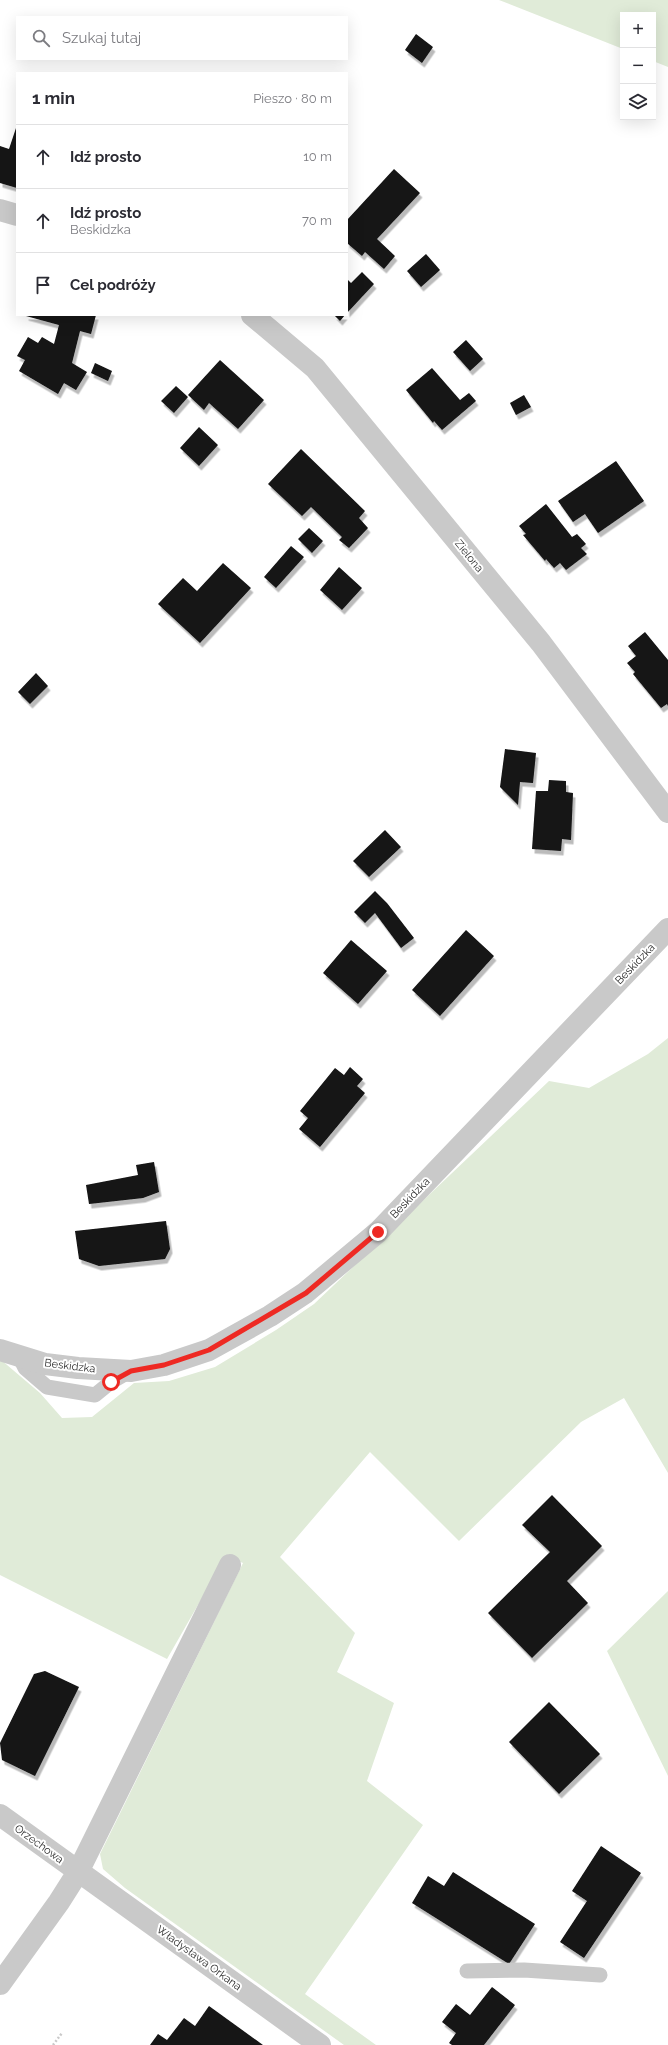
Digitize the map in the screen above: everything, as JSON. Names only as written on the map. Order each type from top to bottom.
[{"type":"street","points":[[0,210],[16,215]]},
{"type":"street","name":"Zielona","points":[[253,316],[315,368],[541,643],[668,812]]},
{"type":"street","name":"Beskidzka","points":[[10,1353],[44,1364],[58,1366],[131,1371],[164,1365],[209,1350],[306,1293],[378,1232],[668,929]]},
{"type":"street","points":[[0,1984],[59,1902],[78,1872],[230,1565]]},
{"type":"street","name":"Orzechowa","points":[[0,1815],[78,1872]]},
{"type":"street","name":"Władysława Orkana","points":[[78,1872],[320,2045]]},
{"type":"lane","points":[[467,1971],[524,1970],[600,1975]]},
{"type":"path","points":[[53,2045],[62,2033]]},
{"type":"green space","points":[[499,0],[668,0],[668,67],[656,62],[656,12],[620,12],[620,48]]},
{"type":"green space","points":[[668,1038],[668,1473],[624,1398],[581,1422],[459,1541],[370,1452],[280,1557],[355,1633],[337,1672],[394,1703],[367,1781],[423,1825],[305,1994],[376,2045],[344,2045],[125,1888],[103,1869],[100,1854],[243,1563],[226,1556],[167,1659],[0,1575],[0,1359],[40,1393],[62,1418],[92,1417],[134,1383],[169,1381],[215,1367],[276,1330],[314,1304],[549,1081],[589,1088],[648,1054]]},
{"type":"green space","points":[[668,1591],[668,1776],[607,1651]]},
{"type":"building","points":[[416,34],[433,47],[422,63],[405,50]]},
{"type":"building","points":[[16,128],[16,188],[0,183],[0,146],[9,149]]},
{"type":"building","points":[[394,169],[420,193],[377,239],[395,256],[384,269],[365,252],[362,256],[348,244],[348,219]]},
{"type":"building","points":[[426,254],[440,270],[421,287],[407,271]]},
{"type":"building","points":[[362,272],[374,284],[348,312],[348,280],[351,283]]},
{"type":"building","points":[[26,316],[96,316],[91,334],[80,331],[72,363],[87,372],[76,390],[64,383],[58,394],[19,371],[25,360],[17,356],[28,337],[38,343],[42,337],[54,344],[59,325]]},
{"type":"building","points":[[335,316],[344,316],[340,321]]},
{"type":"building","points":[[466,340],[483,359],[470,371],[453,352]]},
{"type":"building","points":[[220,360],[264,400],[238,429],[209,403],[204,410],[188,395]]},
{"type":"building","points":[[95,363],[112,371],[108,381],[91,373]]},
{"type":"building","points":[[432,368],[460,400],[469,393],[476,401],[442,430],[434,421],[433,423],[406,390]]},
{"type":"building","points":[[176,386],[188,397],[174,413],[161,401]]},
{"type":"building","points":[[524,395],[531,407],[516,415],[510,403]]},
{"type":"building","points":[[199,427],[218,445],[199,466],[180,448]]},
{"type":"building","points":[[301,449],[365,511],[359,518],[368,528],[349,548],[339,540],[342,537],[311,507],[302,516],[268,484]]},
{"type":"building","points":[[616,461],[644,501],[598,533],[585,514],[573,522],[558,501]]},
{"type":"building","points":[[546,504],[572,537],[577,534],[586,544],[581,548],[587,554],[566,570],[560,563],[554,568],[546,559],[545,561],[523,535],[526,534],[519,526]]},
{"type":"building","points":[[309,528],[323,541],[312,553],[298,539]]},
{"type":"building","points":[[291,546],[304,557],[276,588],[264,577]]},
{"type":"building","points":[[223,563],[251,588],[200,643],[158,604],[183,578],[197,591]]},
{"type":"building","points":[[339,567],[362,588],[342,610],[320,590]]},
{"type":"building","points":[[645,632],[668,660],[668,706],[667,704],[661,708],[633,674],[635,672],[627,663],[636,656],[628,646]]},
{"type":"building","points":[[36,673],[48,686],[30,704],[18,692]]},
{"type":"building","points":[[505,749],[536,753],[533,783],[520,782],[518,805],[500,787]]},
{"type":"building","points":[[549,780],[566,781],[566,792],[573,793],[571,840],[562,839],[561,851],[532,849],[536,791],[548,791]]},
{"type":"building","points":[[385,830],[401,847],[369,877],[353,861]]},
{"type":"building","points":[[375,891],[387,903],[414,938],[401,948],[375,913],[365,923],[354,912]]},
{"type":"building","points":[[466,930],[494,956],[440,1016],[412,990]]},
{"type":"building","points":[[351,940],[387,971],[358,1004],[323,973]]},
{"type":"building","points":[[350,1067],[363,1079],[357,1086],[365,1093],[320,1147],[299,1129],[308,1118],[300,1111],[335,1068],[344,1075]]},
{"type":"building","points":[[154,1162],[159,1192],[143,1198],[89,1204],[86,1185],[138,1175],[136,1165]]},
{"type":"building","points":[[166,1221],[170,1249],[165,1259],[99,1266],[79,1259],[75,1231]]},
{"type":"building","points":[[552,1495],[602,1546],[567,1581],[588,1603],[532,1658],[488,1613],[550,1552],[522,1525]]},
{"type":"building","points":[[45,1671],[79,1687],[35,1776],[2,1760],[0,1743],[34,1674]]},
{"type":"building","points":[[549,1702],[600,1754],[559,1794],[509,1742]]},
{"type":"building","points":[[601,1846],[641,1873],[584,1958],[560,1942],[587,1901],[572,1891]]},
{"type":"building","points":[[453,1872],[535,1924],[509,1964],[412,1903],[428,1876],[444,1886]]},
{"type":"building","points":[[492,1987],[515,2005],[484,2045],[452,2045],[449,2043],[456,2033],[442,2022],[456,2004],[470,2015]]},
{"type":"building","points":[[209,2006],[263,2045],[150,2045],[158,2034],[167,2040],[184,2018],[195,2026]]},
{"type":"route","points":[[111,1382],[131,1371],[164,1365],[209,1350],[270,1316],[306,1293],[378,1232]]}]
